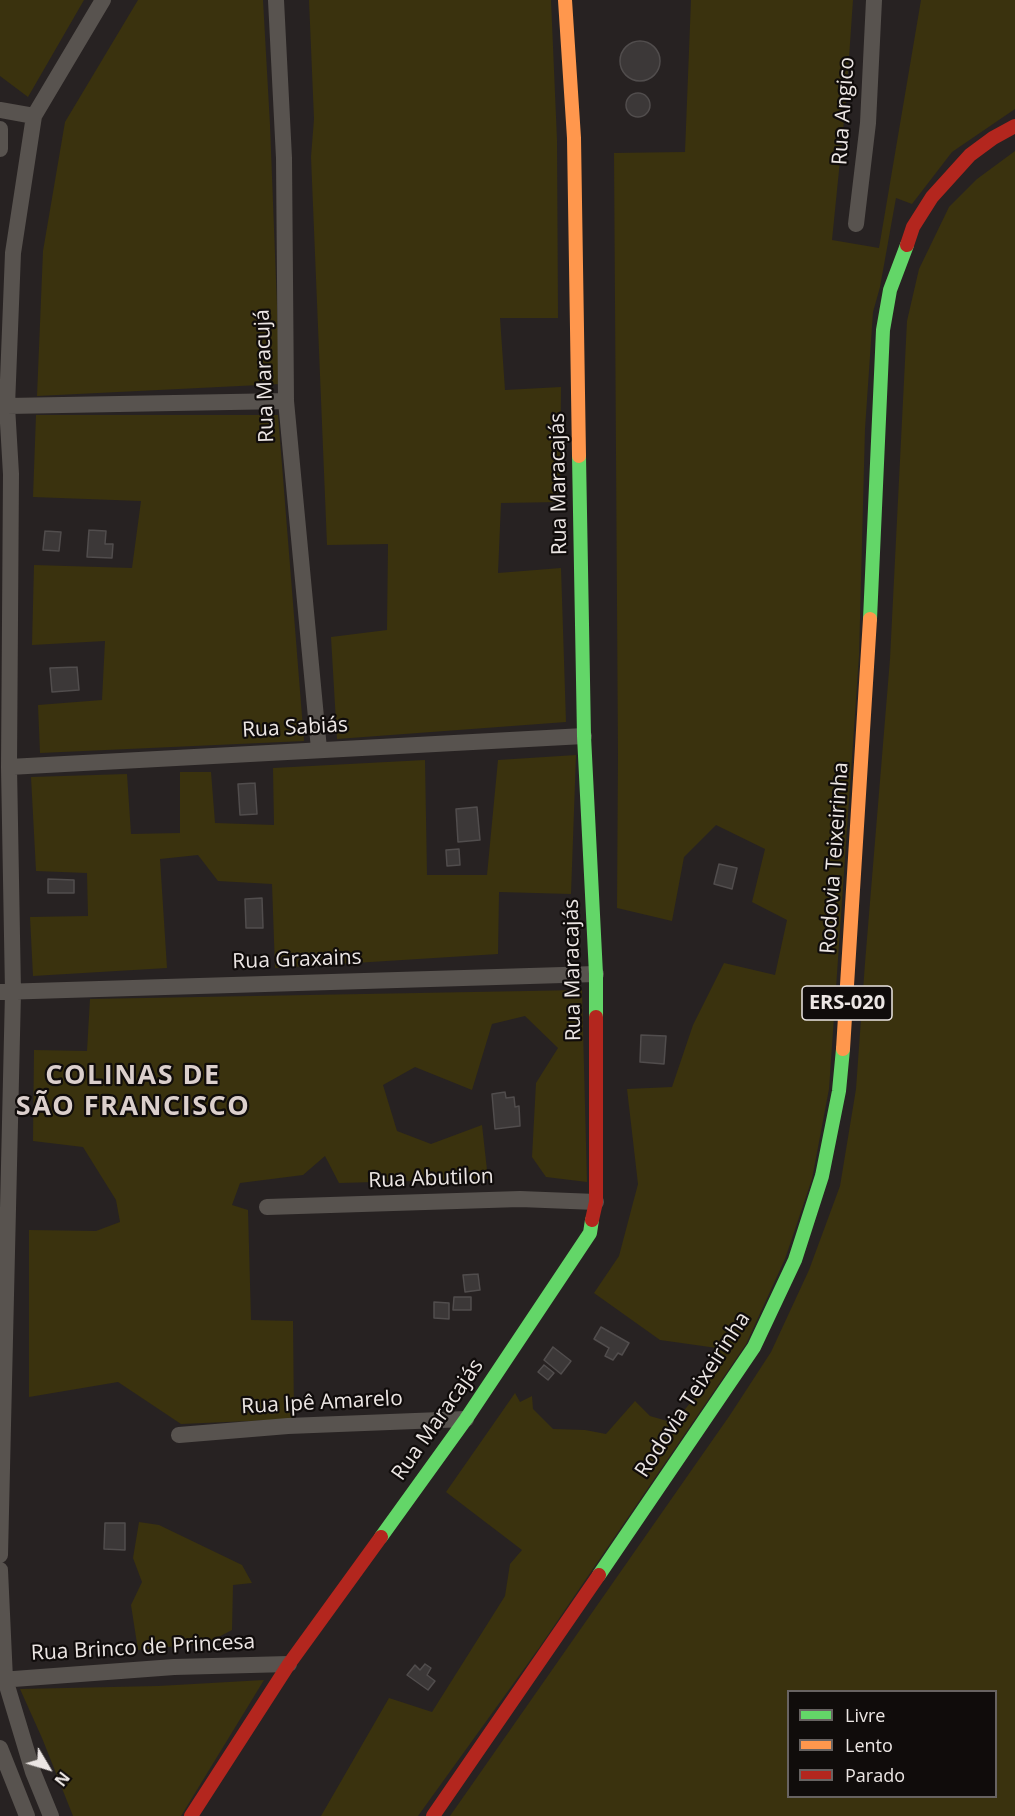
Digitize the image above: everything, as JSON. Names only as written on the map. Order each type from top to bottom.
[{"type":"street","points":[[0,1555],[9,767],[6,252],[34,116],[103,0]]},
{"type":"street","name":"Rua Maracujá","points":[[276,0],[284,159],[286,401],[319,749]]},
{"type":"street","name":"Rua Maracajás","points":[[191,1816],[289,1664],[466,1419],[590,1233],[596,1202],[596,974],[584,736],[574,138],[565,0]]},
{"type":"street","name":"Rua Angico","points":[[856,224],[867,123],[874,0]]},
{"type":"street","points":[[0,110],[34,116]]},
{"type":"street","name":"Rodovia Teixeirinha","points":[[433,1816],[754,1347],[795,1260],[822,1176],[838,1091],[847,995],[868,659],[883,330],[890,290],[914,227],[932,197],[970,155],[993,138],[1015,126]]},
{"type":"street","points":[[0,129],[0,149]]},
{"type":"street","points":[[7,406],[286,401]]},
{"type":"street","name":"Rua Sabiás","points":[[9,767],[584,736]]},
{"type":"street","name":"Rua Graxains","points":[[6,992],[596,974]]},
{"type":"street","name":"Rua Abutilon","points":[[267,1207],[520,1199],[596,1202]]},
{"type":"street","name":"Rua Ipê Amarelo","points":[[179,1435],[288,1426],[466,1419]]},
{"type":"street","points":[[0,1570],[2,1680],[33,1772],[51,1816]]},
{"type":"street","name":"Rua Brinco de Princesa","points":[[2,1680],[174,1667],[289,1664]]},
{"type":"street","points":[[0,1748],[27,1816]]},
{"type":"shaded area","points":[[0,0],[84,0],[28,97],[0,76]]},
{"type":"shaded area","points":[[138,0],[263,0],[280,384],[37,396],[43,251],[65,122]]},
{"type":"shaded area","points":[[309,0],[551,0],[557,140],[558,318],[500,318],[505,390],[561,387],[560,502],[501,503],[498,573],[561,568],[566,722],[337,739],[331,637],[387,630],[388,544],[327,545],[311,157],[314,119]]},
{"type":"shaded area","points":[[691,0],[853,0],[846,101],[832,240],[879,248],[921,0],[1015,0],[1015,109],[952,152],[912,204],[896,198],[880,287],[873,312],[865,429],[859,656],[829,1089],[812,1179],[785,1259],[746,1344],[539,1648],[418,1816],[321,1816],[389,1698],[432,1712],[505,1596],[510,1564],[522,1550],[446,1492],[515,1393],[520,1402],[532,1396],[533,1409],[553,1429],[585,1430],[606,1434],[635,1401],[650,1416],[674,1423],[715,1372],[717,1348],[660,1340],[594,1293],[619,1256],[638,1184],[627,1089],[672,1087],[693,1025],[724,963],[775,975],[787,920],[752,902],[765,849],[716,825],[684,857],[672,921],[617,908],[614,153],[685,152]]},
{"type":"shaded area","points":[[1015,151],[1015,1816],[450,1816],[730,1415],[771,1352],[809,1270],[840,1186],[856,1089],[890,659],[907,321],[919,269],[949,207],[977,179]]},
{"type":"shaded area","points":[[36,415],[278,415],[304,741],[40,753],[38,705],[102,700],[105,641],[32,645],[34,565],[132,568],[141,501],[33,497]]},
{"type":"shaded area","points":[[576,755],[571,894],[499,892],[498,954],[275,968],[272,884],[218,881],[198,855],[160,859],[167,968],[33,976],[30,917],[88,916],[87,873],[36,871],[31,777],[127,774],[131,834],[180,833],[180,772],[211,772],[215,823],[274,825],[273,768],[425,760],[427,875],[487,875],[498,760]]},
{"type":"shaded area","points":[[582,990],[587,1182],[546,1177],[532,1157],[536,1083],[558,1048],[525,1016],[492,1024],[472,1090],[415,1067],[383,1085],[397,1131],[431,1144],[482,1125],[488,1179],[339,1183],[325,1156],[303,1175],[240,1183],[232,1205],[248,1210],[251,1320],[293,1321],[294,1419],[181,1424],[118,1382],[29,1397],[29,1230],[96,1231],[120,1222],[116,1200],[83,1147],[33,1141],[34,1050],[87,1051],[90,999]]},
{"type":"shaded area","points":[[139,1522],[159,1525],[242,1565],[252,1583],[233,1585],[232,1630],[207,1643],[138,1650],[131,1605],[142,1582],[133,1558]]},
{"type":"shaded area","points":[[264,1680],[181,1816],[73,1816],[20,1689],[158,1686]]},
{"type":"building","points":[[640,41],[648,42],[654,47],[659,53],[659,69],[654,75],[648,80],[640,81],[632,80],[626,75],[621,69],[620,61],[621,53],[626,47],[632,42]]},
{"type":"building","points":[[638,93],[646,97],[650,105],[646,113],[638,117],[630,113],[626,105],[630,97]]},
{"type":"building","points":[[89,530],[106,531],[105,544],[113,544],[112,558],[87,557]]},
{"type":"building","points":[[45,531],[61,532],[59,551],[43,550]]},
{"type":"building","points":[[77,667],[79,690],[52,692],[50,668]]},
{"type":"building","points":[[255,783],[257,814],[240,815],[238,784]]},
{"type":"building","points":[[477,807],[480,840],[458,842],[456,809]]},
{"type":"building","points":[[459,849],[460,865],[447,866],[446,850]]},
{"type":"building","points":[[719,864],[737,868],[732,889],[714,884]]},
{"type":"building","points":[[48,879],[74,880],[74,893],[48,893]]},
{"type":"building","points":[[262,898],[263,928],[246,928],[245,899]]},
{"type":"building","points":[[641,1035],[666,1036],[664,1064],[640,1062]]},
{"type":"building","points":[[505,1092],[506,1098],[514,1097],[515,1107],[519,1106],[520,1126],[495,1129],[492,1094]]},
{"type":"building","points":[[478,1274],[480,1290],[465,1292],[463,1275]]},
{"type":"building","points":[[454,1297],[471,1297],[471,1310],[453,1310]]},
{"type":"building","points":[[434,1302],[449,1303],[449,1319],[434,1318]]},
{"type":"building","points":[[601,1327],[629,1343],[622,1355],[618,1353],[613,1360],[605,1356],[609,1348],[594,1339]]},
{"type":"building","points":[[553,1347],[571,1361],[561,1374],[544,1360]]},
{"type":"building","points":[[544,1365],[554,1373],[548,1380],[538,1372]]},
{"type":"building","points":[[105,1523],[125,1523],[125,1550],[104,1549]]},
{"type":"building","points":[[425,1664],[431,1668],[427,1675],[435,1681],[428,1690],[407,1675],[415,1665],[420,1670]]},
{"type":"traffic: fast","points":[[870,619],[883,330],[890,290],[907,245]]},
{"type":"traffic: fast","points":[[579,456],[584,736],[596,974],[596,1017]]},
{"type":"traffic: fast","points":[[599,1575],[754,1347],[795,1260],[822,1176],[839,1091],[843,1049]]},
{"type":"traffic: fast","points":[[381,1537],[466,1419],[590,1233],[592,1220]]},
{"type":"traffic: slow","points":[[565,0],[574,138],[579,456]]},
{"type":"traffic: slow","points":[[843,1049],[870,619]]},
{"type":"traffic: jam","points":[[907,245],[913,227],[932,197],[970,155],[993,138],[1015,126]]},
{"type":"traffic: jam","points":[[592,1220],[596,1202],[596,1017]]},
{"type":"traffic: jam","points":[[191,1816],[289,1664],[381,1537]]},
{"type":"traffic: jam","points":[[433,1816],[599,1575]]},
{"type":"district","name":"COLINAS DE SÃO FRANCISCO","points":[[133,1092]]}]
